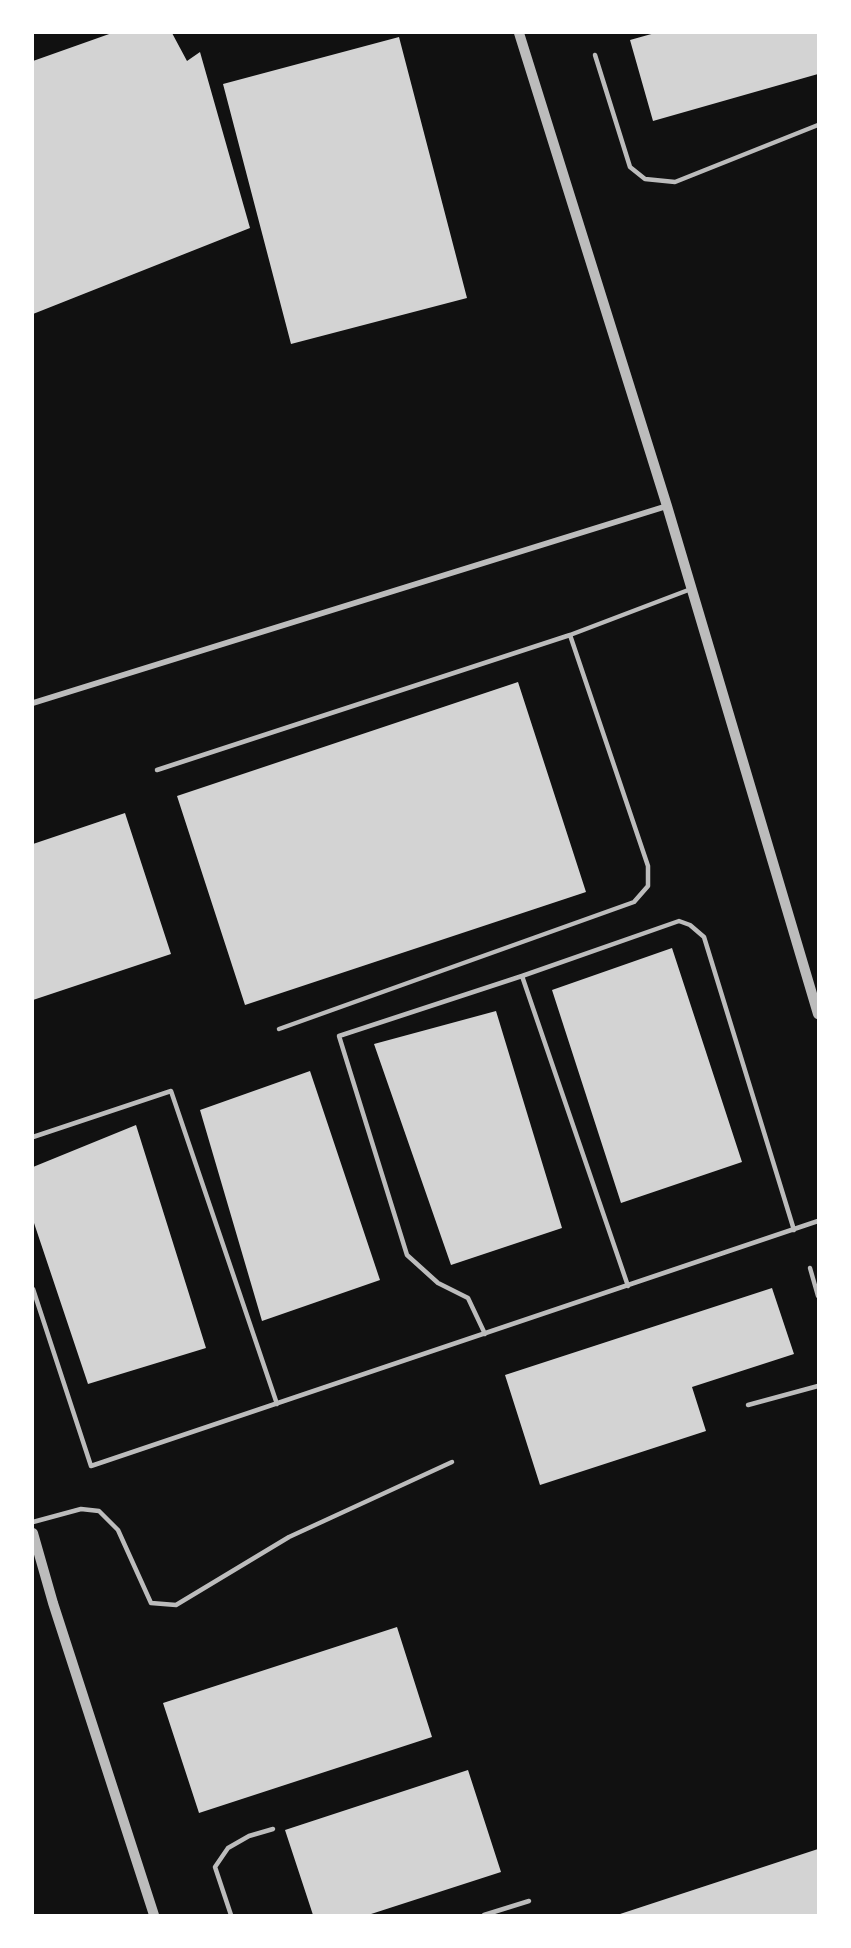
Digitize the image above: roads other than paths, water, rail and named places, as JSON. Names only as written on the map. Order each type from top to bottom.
[{"type":"street","points":[[519,33],[692,588],[818,1014]]},
{"type":"street","points":[[33,703],[667,506]]},
{"type":"street","points":[[33,1533],[53,1603],[154,1915]]},
{"type":"lane","points":[[595,55],[630,166],[645,179],[675,182],[818,125]]},
{"type":"lane","points":[[157,770],[570,634],[692,588]]},
{"type":"lane","points":[[279,1029],[634,902],[648,886],[648,866],[570,634]]},
{"type":"lane","points":[[485,1334],[468,1298],[438,1283],[407,1255],[339,1036],[679,921],[690,925],[704,937],[794,1230]]},
{"type":"lane","points":[[522,976],[628,1286]]},
{"type":"lane","points":[[33,1137],[171,1090],[277,1404]]},
{"type":"lane","points":[[33,1289],[92,1466],[818,1221]]},
{"type":"lane","points":[[810,1268],[818,1296]]},
{"type":"lane","points":[[748,1405],[818,1386]]},
{"type":"lane","points":[[33,1522],[81,1509],[99,1511],[118,1530],[152,1603],[176,1605],[289,1537],[452,1462]]},
{"type":"lane","points":[[231,1915],[215,1867],[228,1848],[249,1836],[273,1829]]},
{"type":"lane","points":[[484,1915],[530,1901]]}]
